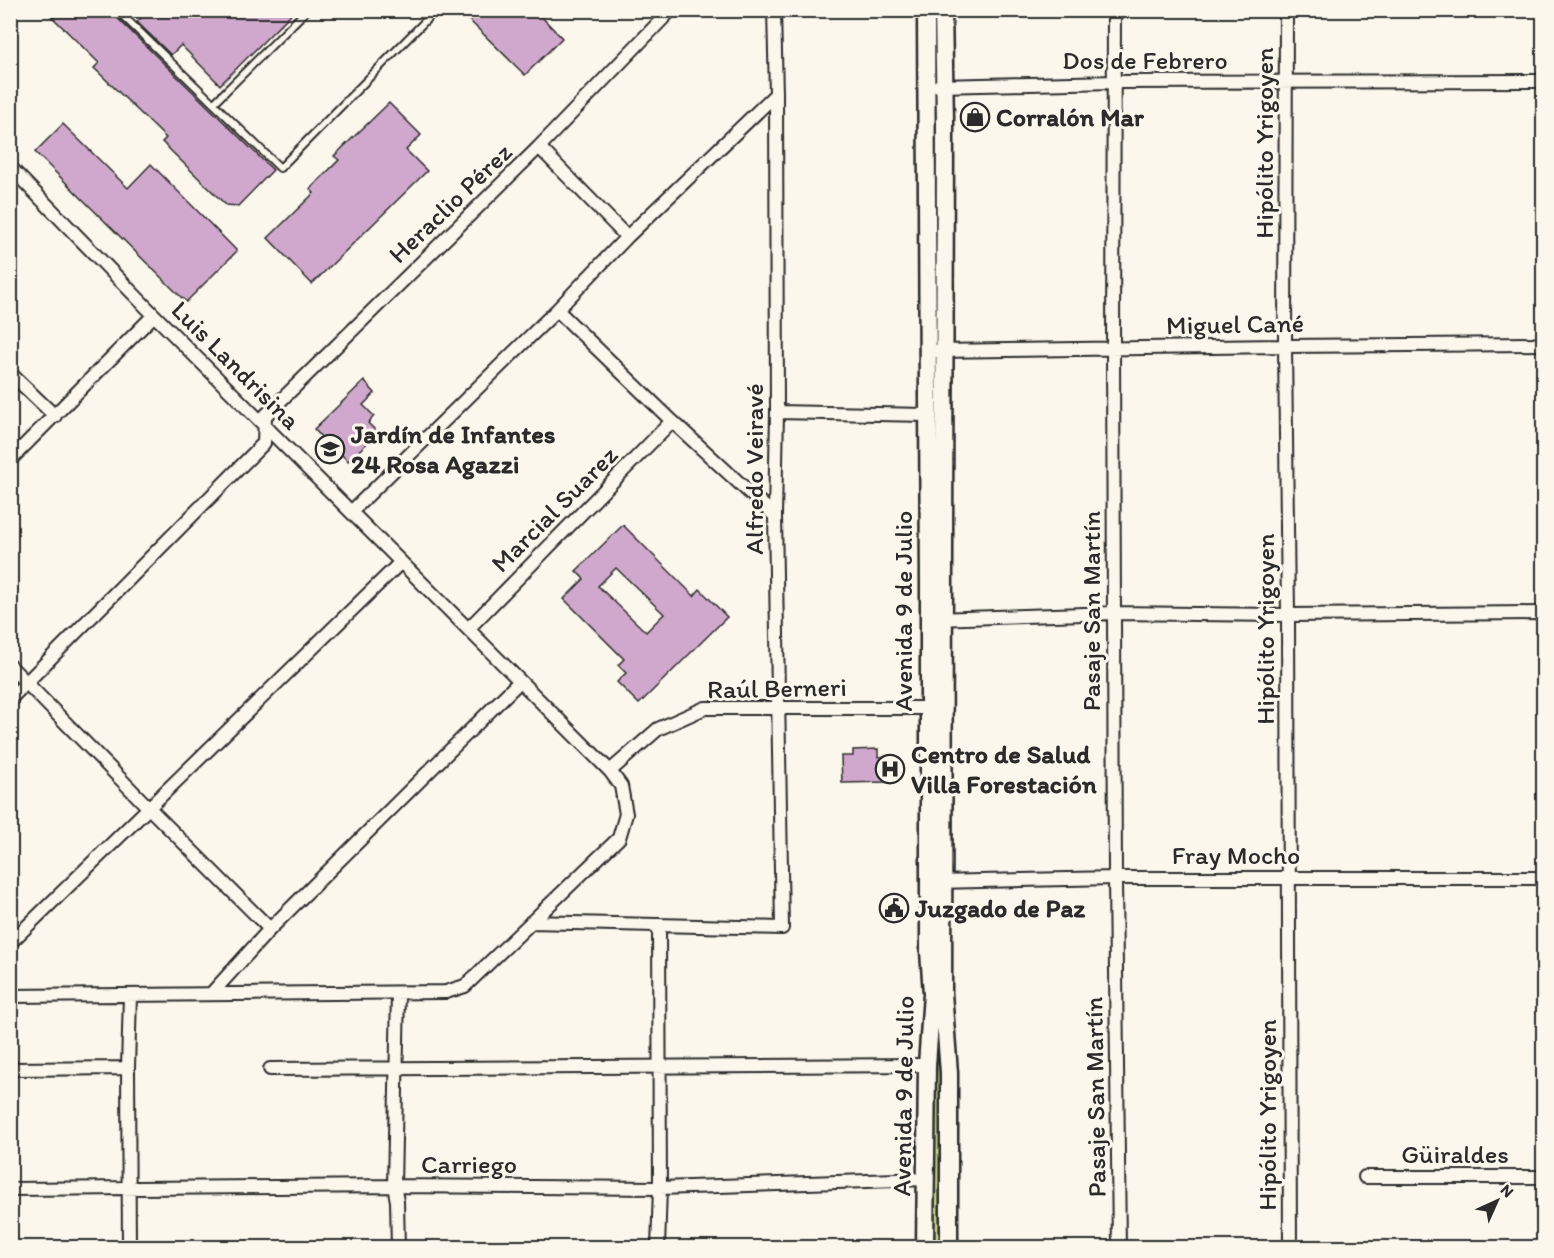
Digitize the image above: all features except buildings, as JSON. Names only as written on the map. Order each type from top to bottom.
[{"type":"main road","name":"Avenida 9 de Julio","points":[[926,10],[936,86]]},
{"type":"main road","name":"Avenida 9 de Julio","points":[[925,1248],[927,1065],[932,994],[928,951],[936,882],[936,86],[944,10]]},
{"type":"main road","name":"Avenida 9 de Julio","points":[[935,351],[927,415],[936,619],[928,708],[936,882],[949,1073],[949,1248]]},
{"type":"main road","points":[[917,1248],[926,1186]]},
{"type":"street","name":"Heraclio Pérez","points":[[10,699],[264,443],[265,416],[539,147],[671,10]]},
{"type":"street","name":"Alfredo Veiravé","points":[[659,925],[782,928],[775,516],[777,412],[774,10]]},
{"type":"street","name":"Pasaje San Martín","points":[[1114,10],[1115,878],[1119,1248]]},
{"type":"street","name":"Hipólito Yrigoyen","points":[[1286,10],[1285,346],[1290,1248]]},
{"type":"street","name":"Dos de Febrero","points":[[936,86],[1114,82],[1544,81]]},
{"type":"street","points":[[351,512],[557,310],[627,237],[776,94]]},
{"type":"street","points":[[539,147],[627,237]]},
{"type":"street","name":"Luis Landrisina","points":[[10,167],[154,315],[610,771],[621,786],[626,813],[619,838],[465,986],[446,992],[10,996]]},
{"type":"street","points":[[557,310],[775,516]]},
{"type":"street","points":[[10,460],[154,315]]},
{"type":"street","name":"Miguel Cané","points":[[935,351],[1544,344]]},
{"type":"street","points":[[10,373],[55,416]]},
{"type":"street","points":[[777,412],[927,415]]},
{"type":"street","name":"Marcial Suarez","points":[[468,629],[672,421]]},
{"type":"street","points":[[10,943],[401,562]]},
{"type":"street","points":[[936,619],[1114,613],[1288,615],[1544,613]]},
{"type":"street","points":[[10,666],[270,929]]},
{"type":"street","points":[[211,994],[270,929],[520,681]]},
{"type":"street","name":"Raúl Berneri","points":[[610,771],[658,729],[705,708],[928,708]]},
{"type":"street","name":"Fray Mocho","points":[[936,882],[1115,878],[1544,878]]},
{"type":"street","points":[[531,922],[659,925],[660,1188],[658,1248]]},
{"type":"street","points":[[398,993],[394,1186],[397,1201],[398,1248]]},
{"type":"street","points":[[129,1248],[130,995]]},
{"type":"street","points":[[270,1069],[927,1065]]},
{"type":"street","points":[[10,1069],[128,1068]]},
{"type":"street","name":"Güiraldes","points":[[1365,1177],[1544,1177]]},
{"type":"street","name":"Carriego","points":[[10,1189],[926,1186]]},
{"type":"lane","points":[[117,10],[280,168],[436,10]]},
{"type":"lane","points":[[214,103],[307,10]]},
{"type":"green space","points":[[940,1040],[939,1247],[932,1248],[935,1054]]},
{"type":"place","name":"Corralón Mar","points":[[975,117]]},
{"type":"place","name":"Jardín de Infantes 24 Rosa Agazzi","points":[[330,449]]},
{"type":"place","name":"Centro de Salud Villa Forestación","points":[[890,769]]},
{"type":"place","name":"Juzgado de Paz","points":[[894,908]]}]
